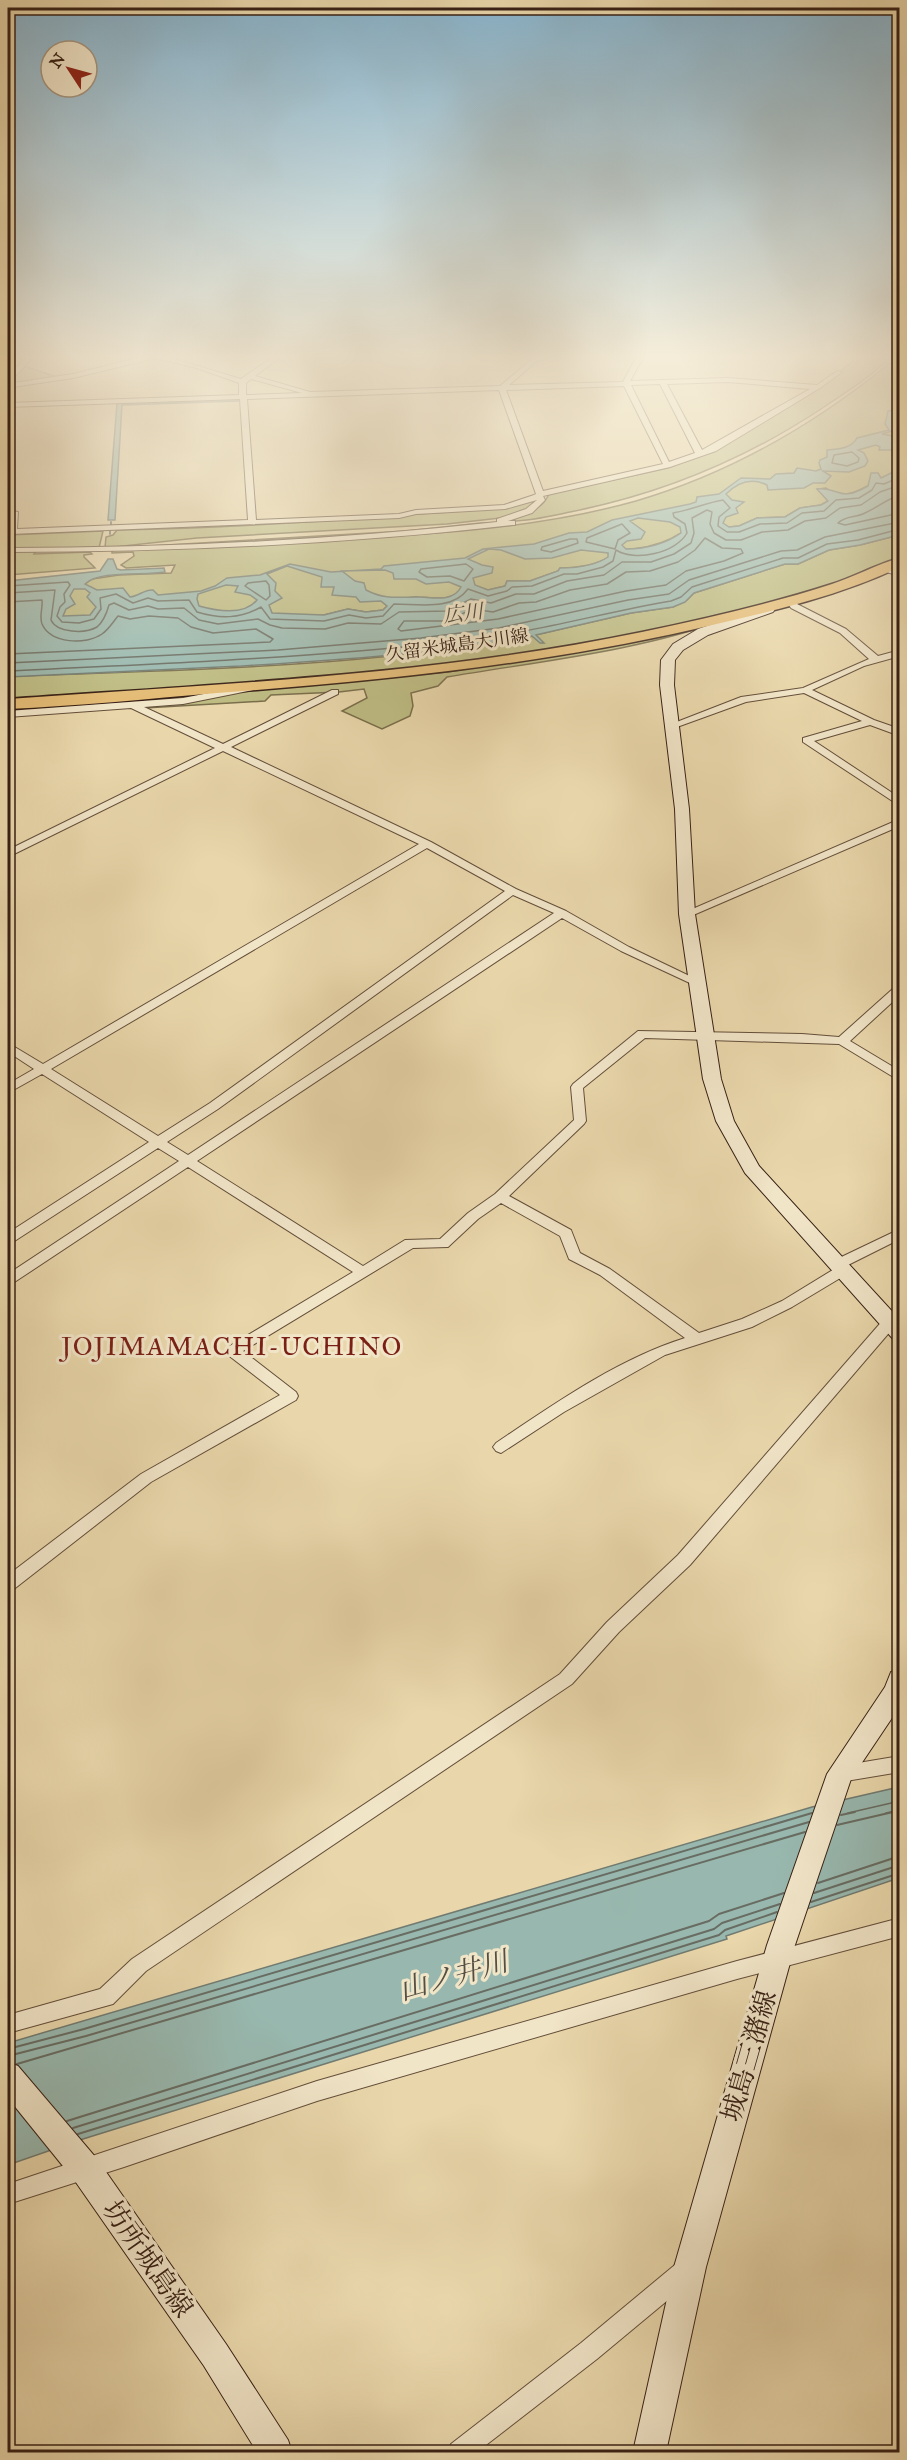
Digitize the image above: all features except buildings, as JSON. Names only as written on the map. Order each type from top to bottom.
[{"type":"main road","name":"久留米城島大川線","points":[[8,704],[430,671],[492,662],[680,628],[790,602],[893,572],[900,562]]},
{"type":"street","points":[[248,469],[252,522]]},
{"type":"street","points":[[128,548],[163,542],[364,532],[498,521],[537,506],[541,500],[530,469]]},
{"type":"street","points":[[8,512],[14,512],[13,532],[330,520],[505,507],[539,495],[651,469]]},
{"type":"street","points":[[8,550],[55,552],[400,535],[512,523],[498,521]]},
{"type":"street","points":[[8,2024],[106,1997],[139,1965],[566,1678],[613,1627],[684,1560],[894,1329],[772,1193],[737,1145],[718,1103],[696,982],[687,914],[682,809],[674,725],[667,685],[668,660],[678,647],[704,632],[790,602],[849,635],[876,659]]},
{"type":"street","points":[[674,725],[744,699],[805,690],[876,659],[900,653]]},
{"type":"street","points":[[8,714],[183,701],[248,689],[258,685]]},
{"type":"street","points":[[805,690],[871,722],[900,733]]},
{"type":"street","points":[[8,854],[334,692]]},
{"type":"street","points":[[133,705],[427,844],[512,891],[562,913],[625,949],[696,982]]},
{"type":"street","points":[[871,722],[807,740],[900,803]]},
{"type":"street","points":[[687,914],[900,822]]},
{"type":"street","points":[[8,1089],[427,844]]},
{"type":"street","points":[[8,1239],[161,1143],[512,891]]},
{"type":"street","points":[[8,1280],[562,913]]},
{"type":"street","points":[[842,1041],[900,988]]},
{"type":"street","points":[[8,1584],[146,1478],[291,1396],[233,1351],[410,1243],[444,1244],[473,1216],[500,1197],[580,1121],[577,1087],[642,1034],[842,1041],[900,1077]]},
{"type":"street","points":[[8,1047],[363,1272]]},
{"type":"street","points":[[500,1197],[566,1233],[574,1256],[605,1272],[697,1339]]},
{"type":"street","points":[[501,1447],[559,1408],[660,1351],[757,1319],[788,1304],[840,1267],[900,1233]]},
{"type":"street","name":"城島三潴線","points":[[649,2452],[690,2267],[779,1952],[840,1774],[894,1692],[900,1679]]},
{"type":"street","points":[[840,1774],[900,1764]]},
{"type":"street","points":[[8,2194],[81,2164],[779,1952],[900,1927]]},
{"type":"street","name":"坊所城島線","points":[[8,2076],[81,2164],[215,2355],[276,2452]]},
{"type":"street","points":[[465,2447],[589,2351],[690,2267]]},
{"type":"shaded area","points":[[664,469],[709,469],[670,485],[604,504],[555,515],[512,521],[537,508],[549,494]]},
{"type":"shaded area","points":[[722,469],[899,469],[853,493],[840,494],[826,488],[818,489],[828,501],[821,505],[800,508],[785,517],[757,518],[739,526],[729,527],[682,518],[681,533],[655,545],[629,549],[573,547],[608,550],[609,557],[585,566],[560,568],[558,571],[530,581],[507,581],[505,586],[488,590],[452,580],[462,587],[458,592],[448,597],[436,598],[395,599],[358,592],[381,601],[387,606],[383,610],[366,612],[348,609],[324,615],[275,619],[263,595],[252,611],[129,620],[8,614],[85,584],[92,579],[119,575],[171,573],[175,565],[126,568],[121,565],[134,556],[133,552],[112,553],[112,550],[376,537],[526,524],[636,501]]},
{"type":"shaded area","points":[[536,500],[530,508],[509,517],[447,524],[197,538],[105,548],[106,537],[113,535],[117,530],[268,524],[463,511]]},
{"type":"shaded area","points":[[493,523],[443,530],[149,546],[405,531]]},
{"type":"shaded area","points":[[103,531],[99,548],[8,549],[8,535]]},
{"type":"shaded area","points":[[899,535],[899,559],[836,585],[637,634],[522,655],[409,671],[8,700],[8,674],[15,676],[144,672],[340,661],[532,636],[543,643],[535,635],[631,613],[673,607],[687,600],[694,593],[785,564],[798,564],[829,550]]},
{"type":"shaded area","points":[[36,551],[34,554],[90,552],[92,554],[84,555],[84,557],[95,568],[8,575],[8,552]]},
{"type":"shaded area","points":[[730,618],[626,647],[447,677],[438,686],[411,693],[413,706],[410,716],[382,729],[342,711],[367,698],[364,689],[271,695],[265,701],[145,708],[144,705],[261,688],[448,672],[626,642]]},
{"type":"water","points":[[112,469],[118,469],[115,520],[108,520]]},
{"type":"water","name":"広川","points":[[797,469],[816,471],[858,469],[849,472],[823,471],[831,476],[825,483],[813,483],[804,488],[768,490],[767,485],[756,481],[735,486],[726,494],[732,500],[744,502],[736,508],[738,513],[726,517],[723,523],[729,527],[739,526],[757,518],[785,517],[800,508],[821,505],[828,501],[817,489],[851,493],[868,486],[871,473],[878,473],[881,478],[899,469],[899,535],[829,550],[798,564],[785,564],[694,593],[685,602],[673,607],[631,613],[536,635],[544,643],[540,643],[532,636],[423,652],[350,659],[8,677],[8,581],[100,571],[108,559],[113,559],[117,569],[121,570],[164,568],[165,572],[111,575],[85,584],[97,590],[123,588],[130,597],[150,590],[158,595],[201,591],[227,578],[260,575],[290,564],[331,572],[342,571],[355,581],[364,583],[366,590],[386,597],[447,597],[453,595],[461,587],[449,582],[426,584],[416,579],[394,579],[393,573],[385,570],[351,571],[465,558],[483,549],[534,544],[569,533],[587,532],[612,520],[690,504],[696,502],[697,497],[719,494],[741,478],[770,479],[776,474],[794,473]],"holes":[[[638,518],[670,522],[680,527],[681,533],[655,546],[626,549],[622,545],[627,541],[641,539],[645,532],[630,521]],[[489,549],[501,550],[525,559],[552,558],[581,550],[608,553],[608,557],[592,564],[560,568],[558,571],[530,581],[507,581],[505,586],[488,590],[475,585],[473,578],[492,573],[493,567],[468,559]],[[287,566],[322,577],[321,587],[334,587],[332,595],[356,597],[360,602],[381,601],[387,606],[383,610],[366,612],[348,609],[324,615],[272,613],[269,605],[282,598],[275,591],[276,583],[267,574]],[[226,585],[238,586],[235,592],[250,595],[257,600],[245,608],[230,611],[199,606],[198,594]],[[74,589],[85,589],[90,593],[87,597],[96,607],[90,615],[63,616],[66,609],[75,604],[70,596]]]},
{"type":"water","name":"山ノ井川","points":[[899,1787],[899,1878],[726,1936],[727,1939],[83,2139],[8,2165],[8,2043],[812,1807]]},
{"type":"district","name":"JOJIMAMACHI-UCHINO","points":[[232,1346]]}]
